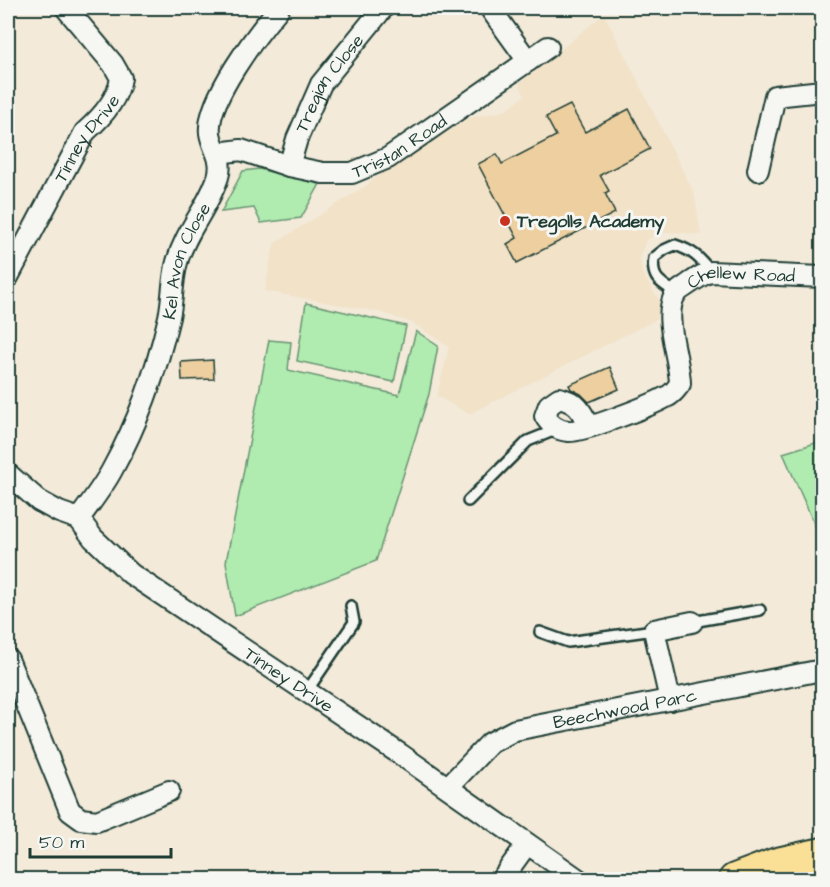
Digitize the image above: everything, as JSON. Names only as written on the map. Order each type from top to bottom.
[{"type":"highway","points":[[735,879],[777,864],[822,854]]},
{"type":"street","name":"Tinney Drive","points":[[8,277],[85,132],[94,124],[119,91],[121,78],[113,64],[66,8]]},
{"type":"street","name":"Kel Avon Close","points":[[79,519],[111,471],[138,416],[169,316],[177,263],[188,232],[211,198],[220,173],[218,153],[210,133],[215,107],[227,81],[258,33],[279,8]]},
{"type":"street","name":"Tregian Close","points":[[288,166],[321,84],[383,8]]},
{"type":"street","points":[[492,10],[528,61]]},
{"type":"street","name":"Tristan Road","points":[[218,153],[241,150],[288,166],[323,172],[352,173],[388,158],[548,47]]},
{"type":"street","points":[[758,170],[775,96],[822,90]]},
{"type":"street","name":"Chellew Road","points":[[589,426],[669,396],[680,384],[680,369],[670,316],[672,305],[676,293],[704,273],[822,278]]},
{"type":"street","points":[[559,398],[571,401],[580,408],[589,426],[570,432],[558,429],[549,423],[545,416],[549,405],[559,398]]},
{"type":"street","points":[[8,474],[39,501],[59,513],[79,519]]},
{"type":"street","name":"Tinney Drive","points":[[79,519],[93,538],[131,574],[448,786],[579,879]]},
{"type":"street","points":[[670,700],[654,630],[692,622]]},
{"type":"street","points":[[8,659],[70,811],[81,819],[97,820],[169,791]]},
{"type":"street","name":"Beechwood Parc","points":[[448,786],[490,743],[515,730],[822,670]]},
{"type":"street","points":[[501,879],[527,844]]},
{"type":"lane","points":[[676,293],[658,281],[652,270],[654,258],[664,250],[675,245],[689,250],[711,272]]},
{"type":"lane","points":[[468,501],[528,441],[558,429]]},
{"type":"lane","points":[[307,691],[354,622],[351,606]]},
{"type":"lane","points":[[692,622],[760,610]]},
{"type":"lane","points":[[540,632],[568,642],[654,630]]},
{"type":"shaded area","name":"Tregolls Academy","points":[[604,14],[694,193],[701,235],[677,232],[658,233],[646,240],[640,255],[642,273],[660,302],[657,319],[469,414],[437,396],[449,347],[413,323],[380,312],[265,291],[274,244],[469,118],[504,111],[525,96],[519,84]]},
{"type":"green space","points":[[259,169],[320,184],[301,218],[261,223],[254,208],[221,212],[243,171]]},
{"type":"green space","points":[[306,303],[406,326],[394,382],[297,361]]},
{"type":"green space","points":[[416,331],[438,346],[429,394],[376,561],[235,616],[226,562],[269,340],[291,342],[288,370],[399,395]]},
{"type":"green space","points":[[822,441],[822,526],[816,528],[783,453]]},
{"type":"building","points":[[570,105],[585,132],[629,109],[650,149],[600,175],[609,191],[605,193],[615,213],[517,263],[507,244],[517,238],[478,164],[497,154],[502,164],[556,136],[546,117]]},
{"type":"building","points":[[213,360],[214,379],[182,380],[181,362]]},
{"type":"building","points":[[610,367],[619,389],[589,402],[569,385]]},
{"type":"place","name":"Tregolls Academy","points":[[505,221]]}]
